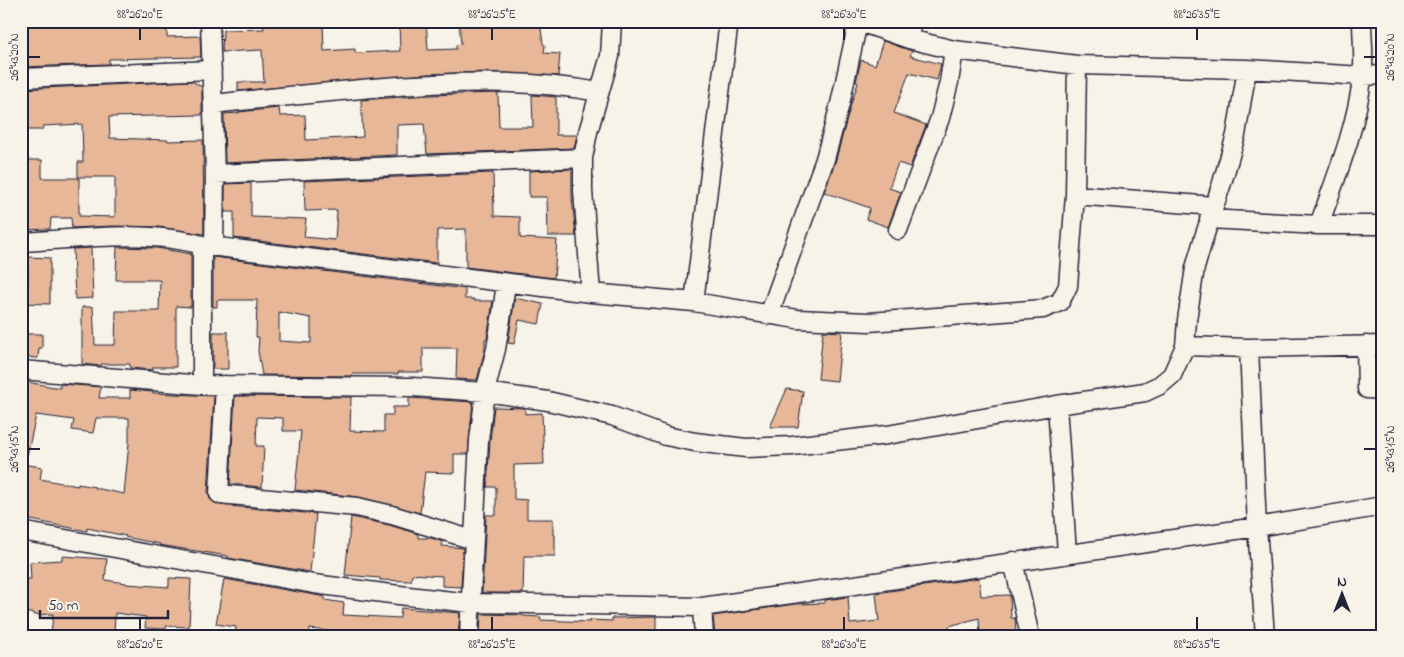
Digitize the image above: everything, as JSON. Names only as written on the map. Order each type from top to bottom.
[{"type":"street","points":[[202,385],[208,245],[216,174],[210,21]]},
{"type":"street","points":[[591,293],[583,192],[583,158],[610,56],[612,21]]},
{"type":"street","points":[[694,302],[729,21]]},
{"type":"street","points":[[770,315],[826,159],[858,21],[909,39],[954,50],[1076,65],[1247,69],[1363,76],[1383,75]]},
{"type":"street","points":[[909,39],[912,21]]},
{"type":"street","points":[[1319,225],[1358,106],[1363,76],[1362,21]]},
{"type":"street","points":[[898,230],[940,118],[949,82],[954,50]]},
{"type":"street","points":[[21,242],[143,236],[167,237],[208,245],[506,283],[694,302],[797,319],[869,322],[1049,308],[1060,302],[1068,286],[1075,195],[1076,65]]},
{"type":"street","points":[[21,370],[202,385],[412,387],[485,392],[548,401],[612,416],[666,436],[695,442],[746,448],[792,446],[887,435],[1137,393],[1160,386],[1172,375],[1185,346],[1195,268],[1236,135],[1247,69]]},
{"type":"street","points":[[21,78],[212,70]]},
{"type":"street","points":[[213,104],[428,83],[490,82],[534,84],[573,87],[599,92]]},
{"type":"street","points":[[216,174],[583,158]]},
{"type":"street","points":[[1075,195],[1319,225],[1383,225]]},
{"type":"street","points":[[469,636],[479,440],[485,392],[496,349],[506,283]]},
{"type":"street","points":[[1185,346],[1249,348],[1374,345],[1367,389],[1383,390]]},
{"type":"street","points":[[1249,348],[1257,527],[1265,636]]},
{"type":"street","points":[[225,385],[218,494],[357,507],[392,515],[473,540]]},
{"type":"street","points":[[1058,405],[1067,553]]},
{"type":"street","points":[[21,530],[314,584],[470,602],[702,606],[1257,527],[1383,506]]},
{"type":"street","points":[[1013,561],[1030,636]]},
{"type":"street","points":[[702,606],[704,636]]},
{"type":"building","points":[[26,21],[134,21],[134,28],[167,28],[167,37],[200,36],[201,57],[109,59],[109,64],[21,67],[21,37],[25,37]]},
{"type":"building","points":[[263,21],[323,21],[324,51],[355,49],[355,53],[400,51],[399,21],[426,21],[428,50],[456,49],[456,45],[461,44],[459,21],[540,21],[543,44],[545,45],[544,53],[560,54],[558,76],[486,72],[428,74],[238,91],[238,82],[264,82],[262,50],[222,52],[223,30],[264,29]]},
{"type":"building","points":[[883,41],[912,51],[910,56],[941,64],[937,80],[909,73],[894,113],[926,125],[910,167],[898,163],[889,188],[901,192],[888,227],[866,219],[870,208],[824,192],[835,163],[858,83],[856,82],[861,60],[875,65]]},
{"type":"building","points":[[192,81],[202,87],[202,115],[109,117],[110,138],[168,141],[203,140],[204,234],[159,227],[112,226],[72,228],[71,218],[51,218],[50,229],[21,230],[21,160],[42,160],[42,178],[79,178],[79,216],[115,217],[115,177],[78,177],[78,162],[83,162],[82,124],[43,126],[42,130],[21,130],[21,89]]},
{"type":"building","points":[[498,93],[499,127],[533,127],[532,95],[556,97],[556,135],[577,135],[574,148],[427,154],[424,124],[397,125],[397,155],[225,163],[224,114],[279,108],[280,116],[305,115],[306,140],[363,137],[361,100],[429,95]]},
{"type":"building","points":[[572,169],[572,198],[576,236],[548,236],[547,197],[529,197],[529,171]]},
{"type":"building","points":[[493,173],[494,216],[520,217],[520,238],[557,240],[554,278],[466,267],[466,229],[437,230],[437,263],[234,238],[234,212],[225,212],[225,184],[251,183],[251,217],[306,219],[304,237],[335,240],[337,210],[305,211],[304,181]]},
{"type":"building","points":[[117,247],[157,248],[191,254],[191,307],[176,306],[176,367],[153,367],[153,370],[130,368],[130,364],[101,364],[101,366],[82,364],[82,307],[93,307],[95,345],[115,345],[116,311],[159,311],[160,280],[116,280]]},
{"type":"building","points":[[91,248],[93,298],[75,299],[73,249]]},
{"type":"building","points":[[28,257],[50,258],[50,304],[21,303],[21,285],[28,285]]},
{"type":"building","points":[[213,257],[465,289],[465,299],[493,301],[487,339],[485,339],[485,350],[477,380],[456,379],[457,348],[423,348],[423,372],[352,374],[352,376],[262,375],[258,351],[259,337],[256,337],[257,300],[217,300],[217,307],[213,307]],"holes":[[[279,312],[311,318],[311,343],[279,341]]]},
{"type":"building","points":[[515,298],[543,304],[539,324],[519,320],[514,344],[508,343]]},
{"type":"building","points":[[823,331],[842,332],[837,381],[818,379]]},
{"type":"building","points":[[213,332],[228,332],[228,369],[213,369]]},
{"type":"building","points":[[21,334],[42,334],[42,348],[39,348],[38,358],[21,357]]},
{"type":"building","points":[[21,381],[60,388],[60,384],[101,387],[99,398],[130,398],[130,390],[214,396],[208,493],[210,499],[218,505],[316,514],[310,572],[159,545],[87,528],[87,531],[21,518],[21,464],[42,467],[40,479],[95,487],[124,494],[129,443],[129,418],[96,418],[93,433],[72,430],[74,420],[36,415],[27,456],[21,456]]},
{"type":"building","points":[[787,389],[803,391],[798,427],[770,427]]},
{"type":"building","points":[[235,396],[351,397],[350,431],[384,432],[384,415],[393,415],[393,407],[409,407],[409,398],[473,402],[468,454],[454,454],[454,473],[425,472],[420,513],[359,497],[295,490],[301,431],[283,431],[283,418],[257,417],[256,446],[264,446],[262,487],[230,484]]},
{"type":"building","points":[[494,407],[525,408],[525,414],[542,413],[544,464],[514,465],[514,499],[527,500],[527,519],[553,519],[555,556],[524,556],[523,593],[482,593],[486,515],[496,515],[496,487],[487,487]]},
{"type":"building","points":[[351,517],[389,525],[418,534],[418,538],[431,538],[443,542],[442,546],[463,548],[461,587],[442,586],[442,576],[412,574],[411,581],[380,580],[380,578],[345,575]]},
{"type":"building","points":[[62,556],[107,559],[105,580],[126,584],[169,587],[169,578],[191,579],[189,627],[166,626],[166,629],[145,628],[146,617],[115,613],[114,636],[51,636],[53,614],[34,615],[34,613],[21,613],[21,579],[31,579],[30,562],[62,560]]},
{"type":"building","points":[[979,578],[981,596],[1010,595],[1011,618],[1015,618],[1016,636],[980,636],[979,618],[949,626],[951,636],[715,636],[713,616],[795,604],[825,603],[825,600],[848,597],[850,624],[879,621],[876,593]]},
{"type":"building","points":[[224,579],[325,597],[325,600],[344,603],[343,615],[400,618],[401,608],[460,613],[458,636],[348,636],[349,633],[310,629],[309,636],[235,636],[236,627],[216,624]]},
{"type":"building","points":[[481,614],[523,615],[541,617],[540,620],[590,622],[590,620],[612,621],[612,618],[656,617],[656,636],[480,636]]}]
